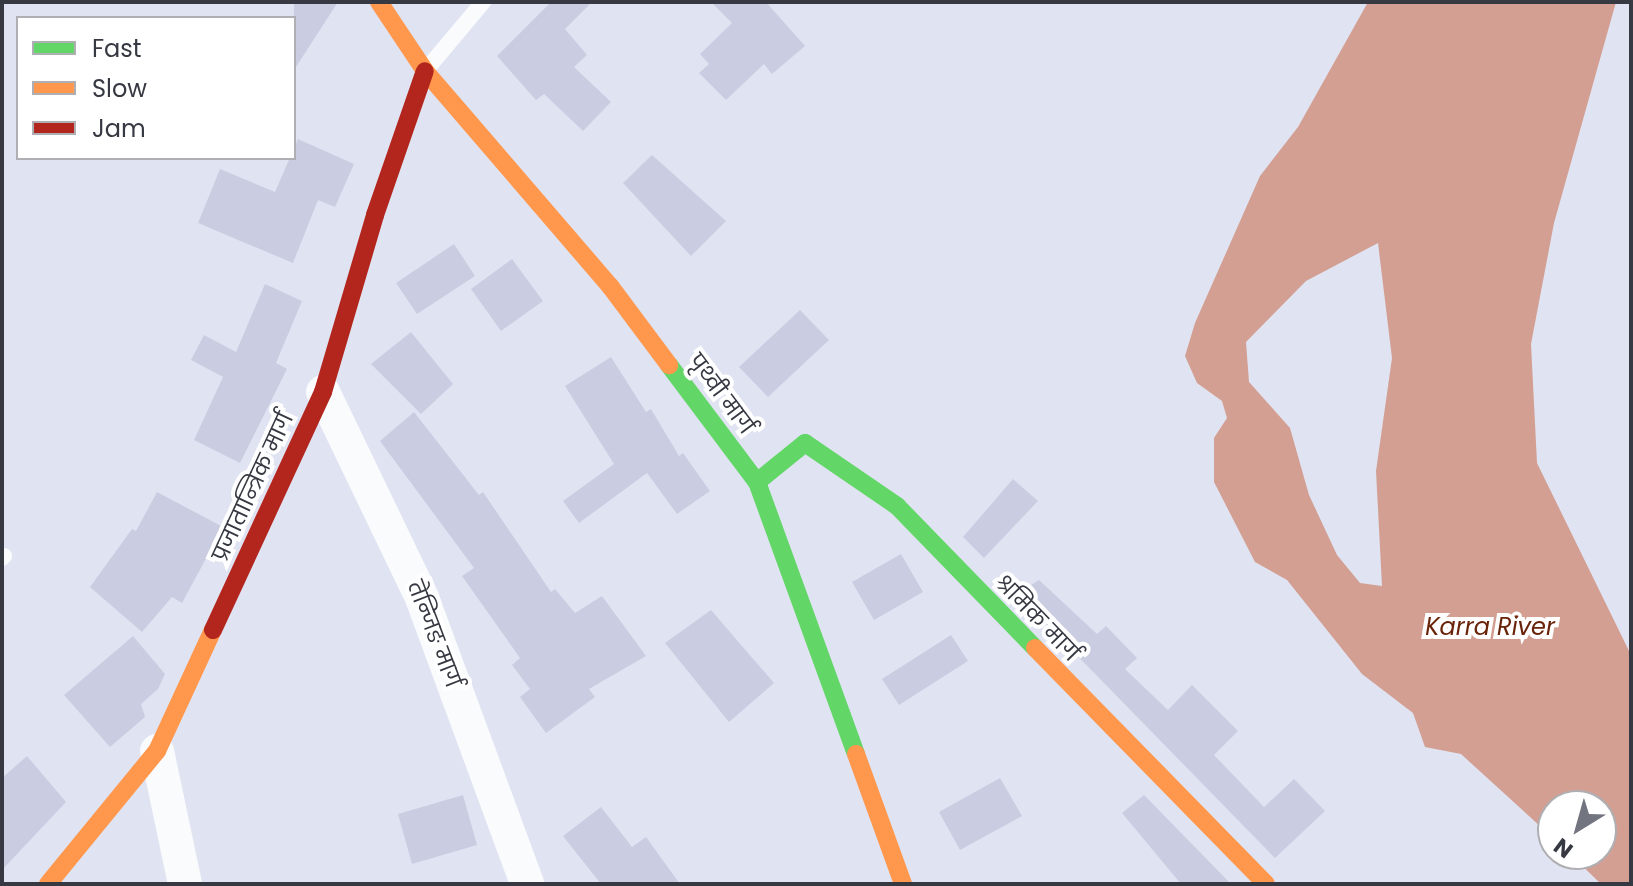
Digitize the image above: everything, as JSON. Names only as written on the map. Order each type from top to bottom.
[{"type":"street","name":"पृथ्वी मार्ग","points":[[379,2],[425,71],[610,286],[757,482],[903,884]]},
{"type":"street","name":"प्रजातान्त्रिक मार्ग","points":[[48,884],[157,751],[323,392],[375,215],[425,71]]},
{"type":"street","name":"तेन्जिङ मार्ग","points":[[323,392],[422,598],[527,884]]},
{"type":"street","name":"श्रमिक मार्ग","points":[[757,482],[805,443],[897,506],[1266,884]]},
{"type":"street","points":[[157,751],[185,884]]},
{"type":"lane","points":[[425,71],[483,2]]},
{"type":"water","name":"Karra River","points":[[1368,2],[1616,2],[1554,223],[1531,344],[1537,463],[1631,655],[1631,884],[1601,884],[1587,870],[1617,870],[1617,790],[1537,790],[1537,823],[1461,754],[1425,747],[1413,713],[1362,674],[1287,580],[1255,562],[1214,482],[1214,438],[1227,418],[1222,401],[1197,383],[1185,356],[1195,323],[1260,176],[1298,127]],"holes":[[[1378,243],[1392,358],[1376,471],[1382,586],[1360,583],[1337,555],[1309,495],[1290,428],[1249,382],[1246,342],[1306,281]]]},
{"type":"building","points":[[294,2],[338,2],[296,67],[296,16]]},
{"type":"building","points":[[551,2],[592,2],[565,29],[587,55],[574,67],[611,102],[583,131],[544,94],[536,100],[497,56]]},
{"type":"building","points":[[711,2],[766,2],[805,46],[772,74],[764,64],[726,100],[699,73],[709,64],[700,54],[732,23]]},
{"type":"building","points":[[298,139],[354,164],[335,207],[318,200],[293,263],[198,223],[220,169],[275,192],[289,160],[296,160]]},
{"type":"building","points":[[652,155],[726,221],[691,256],[623,183]]},
{"type":"building","points":[[454,244],[475,276],[417,314],[396,283]]},
{"type":"building","points":[[512,259],[543,301],[501,331],[471,289]]},
{"type":"building","points":[[265,284],[302,301],[276,363],[287,369],[240,463],[194,440],[223,377],[191,360],[204,335],[236,352]]},
{"type":"building","points":[[800,310],[829,340],[768,397],[739,367]]},
{"type":"building","points":[[411,332],[453,384],[421,414],[371,364]]},
{"type":"building","points":[[611,357],[646,412],[651,409],[679,456],[683,453],[710,491],[677,514],[647,473],[579,523],[563,501],[614,464],[565,386]]},
{"type":"building","points":[[414,412],[479,495],[483,492],[551,592],[555,589],[575,613],[602,596],[646,656],[589,689],[595,697],[546,733],[520,697],[530,689],[512,665],[520,658],[462,576],[474,568],[380,441]]},
{"type":"building","points":[[1013,479],[1038,501],[984,558],[963,537]]},
{"type":"building","points":[[157,492],[223,527],[182,603],[172,597],[142,632],[90,587],[132,529],[136,531]]},
{"type":"building","points":[[901,554],[923,592],[874,620],[852,582]]},
{"type":"building","points":[[1039,580],[1097,634],[1106,626],[1137,658],[1125,669],[1168,710],[1192,685],[1238,731],[1214,755],[1264,807],[1294,779],[1325,811],[1275,858],[1017,594]]},
{"type":"building","points":[[711,610],[774,683],[729,722],[665,643]]},
{"type":"building","points":[[951,635],[968,661],[899,705],[882,679]]},
{"type":"building","points":[[133,636],[165,674],[158,689],[141,704],[145,717],[110,747],[64,695]]},
{"type":"building","points":[[27,756],[66,802],[2,870],[2,778]]},
{"type":"building","points":[[1000,778],[1022,816],[960,850],[939,812]]},
{"type":"building","points":[[463,795],[477,845],[412,864],[398,814]]},
{"type":"building","points":[[1144,795],[1231,884],[1181,884],[1122,813]]},
{"type":"building","points":[[601,807],[632,847],[646,837],[680,884],[601,884],[563,836]]},
{"type":"traffic: fast","points":[[669,365],[757,482],[856,754]]},
{"type":"traffic: fast","points":[[757,482],[805,443],[897,506],[1035,648]]},
{"type":"traffic: slow","points":[[379,2],[425,71],[610,286],[669,365]]},
{"type":"traffic: slow","points":[[48,884],[157,751],[213,630]]},
{"type":"traffic: slow","points":[[1035,648],[1266,884]]},
{"type":"traffic: slow","points":[[856,754],[903,884]]},
{"type":"traffic: jam","points":[[213,630],[323,392],[375,215],[425,71]]}]
